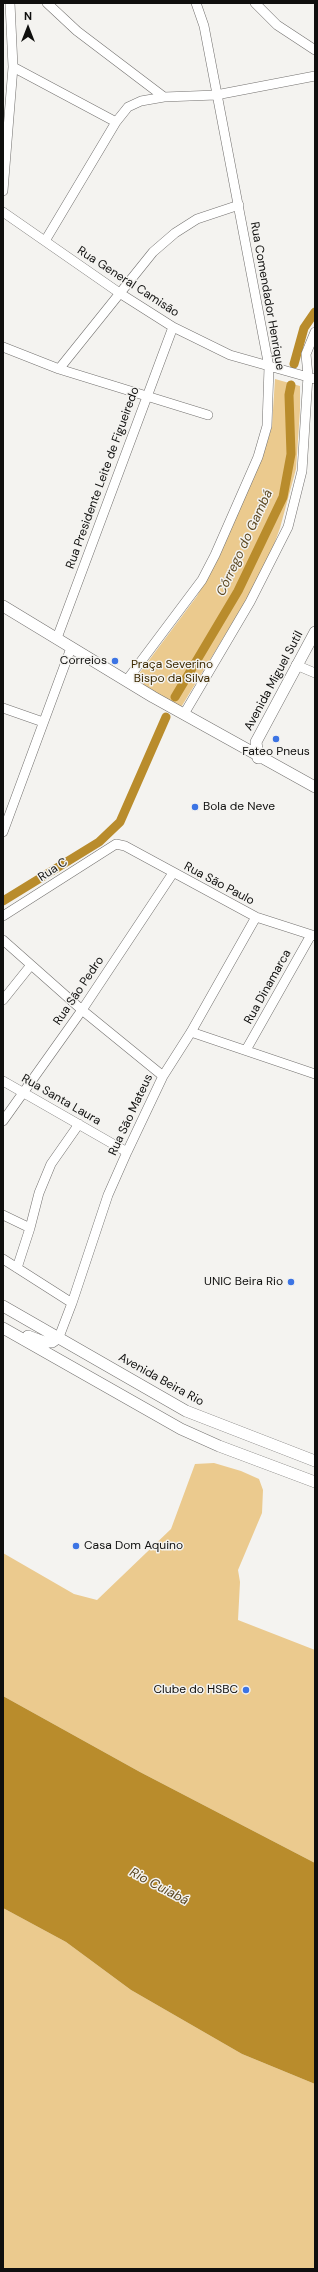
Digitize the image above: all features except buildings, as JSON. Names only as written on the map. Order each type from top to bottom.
[{"type":"main road","points":[[3,606],[71,648],[239,746],[264,763],[277,767],[315,787]]},
{"type":"main road","name":"Avenida Miguel Sutil","points":[[239,746],[251,745],[256,747],[296,666],[315,632]]},
{"type":"main road","points":[[256,747],[264,763]]},
{"type":"main road","points":[[256,747],[277,767]]},
{"type":"main road","name":"Avenida Beira Rio","points":[[3,1306],[186,1411],[315,1461]]},
{"type":"main road","points":[[3,1328],[44,1342],[52,1342],[59,1337]]},
{"type":"main road","points":[[3,1328],[181,1428],[219,1446],[315,1482]]},
{"type":"street","points":[[3,191],[13,67],[10,3]]},
{"type":"street","points":[[48,3],[78,31],[164,97]]},
{"type":"street","name":"Rua Comendador Henrique","points":[[127,680],[198,584],[215,555],[258,456],[267,426],[269,367],[204,26],[196,3]]},
{"type":"street","points":[[255,3],[277,25],[315,50]]},
{"type":"street","points":[[13,67],[116,122]]},
{"type":"street","points":[[45,241],[116,122],[128,108],[141,101],[164,97],[216,95],[315,76]]},
{"type":"street","points":[[59,369],[121,294],[153,252],[175,233],[197,219],[239,205]]},
{"type":"street","name":"Rua General Camisão","points":[[3,212],[121,294],[173,327],[230,355],[311,378]]},
{"type":"street","name":"Rua Presidente Leite de Figueiredo","points":[[57,638],[173,327]]},
{"type":"street","points":[[184,714],[250,602],[288,527],[302,471],[311,378],[306,354],[315,332]]},
{"type":"street","points":[[3,347],[59,369],[208,415]]},
{"type":"street","points":[[4,829],[71,648]]},
{"type":"street","points":[[296,666],[315,673]]},
{"type":"street","points":[[3,708],[43,722]]},
{"type":"street","name":"Rua São Paulo","points":[[116,844],[125,846],[256,917],[313,936]]},
{"type":"street","name":"Rua C","points":[[3,916],[116,844]]},
{"type":"street","name":"Rua São Pedro","points":[[3,1121],[82,1010],[173,873]]},
{"type":"street","name":"Rua São Mateus","points":[[59,1337],[108,1195],[127,1152],[163,1076],[191,1032],[256,917]]},
{"type":"street","name":"Rua Dinamarca","points":[[246,1050],[313,936]]},
{"type":"street","points":[[3,940],[82,1010],[163,1076]]},
{"type":"street","points":[[3,1000],[31,965]]},
{"type":"street","points":[[191,1032],[315,1074]]},
{"type":"street","name":"Rua Santa Laura","points":[[3,1081],[127,1152]]},
{"type":"street","points":[[16,1268],[30,1228],[39,1193],[51,1164],[79,1124]]},
{"type":"street","points":[[3,1215],[30,1228]]},
{"type":"street","points":[[3,1259],[72,1303]]},
{"type":"green space","name":"Praça Severino Bispo da Silva","points":[[275,379],[300,386],[296,469],[280,528],[271,553],[247,599],[180,709],[135,679],[197,596],[217,560],[262,458],[272,426]]},
{"type":"green space","points":[[214,1463],[241,1471],[259,1479],[263,1490],[262,1513],[238,1570],[240,1582],[238,1620],[315,1650],[315,1863],[140,1772],[3,1696],[3,1553],[74,1594],[97,1600],[171,1529],[195,1464]]},
{"type":"green space","points":[[3,1908],[66,1942],[131,1990],[242,2054],[315,2084],[315,2269],[3,2269]]},
{"type":"water","name":"Rio Cuiabá","points":[[3,1696],[140,1772],[315,1863],[315,2084],[242,2054],[131,1990],[66,1942],[3,1908]]},
{"type":"waterway","name":"Córrego do Gambá","points":[[294,364],[304,328],[315,312]]},
{"type":"waterway","name":"Córrego do Gambá","points":[[175,697],[238,591],[283,497],[291,454],[289,395],[291,385]]},
{"type":"waterway","name":"Córrego do Gambá","points":[[3,901],[99,842],[120,822],[166,717]]},
{"type":"place","name":"Correios","points":[[115,661]]},
{"type":"place","name":"Fateo Pneus","points":[[276,739]]},
{"type":"place","name":"Bola de Neve","points":[[195,807]]},
{"type":"place","name":"UNIC Beira Rio","points":[[291,1282]]},
{"type":"place","name":"Casa Dom Aquino","points":[[76,1546]]},
{"type":"place","name":"Clube do HSBC","points":[[246,1690]]}]
